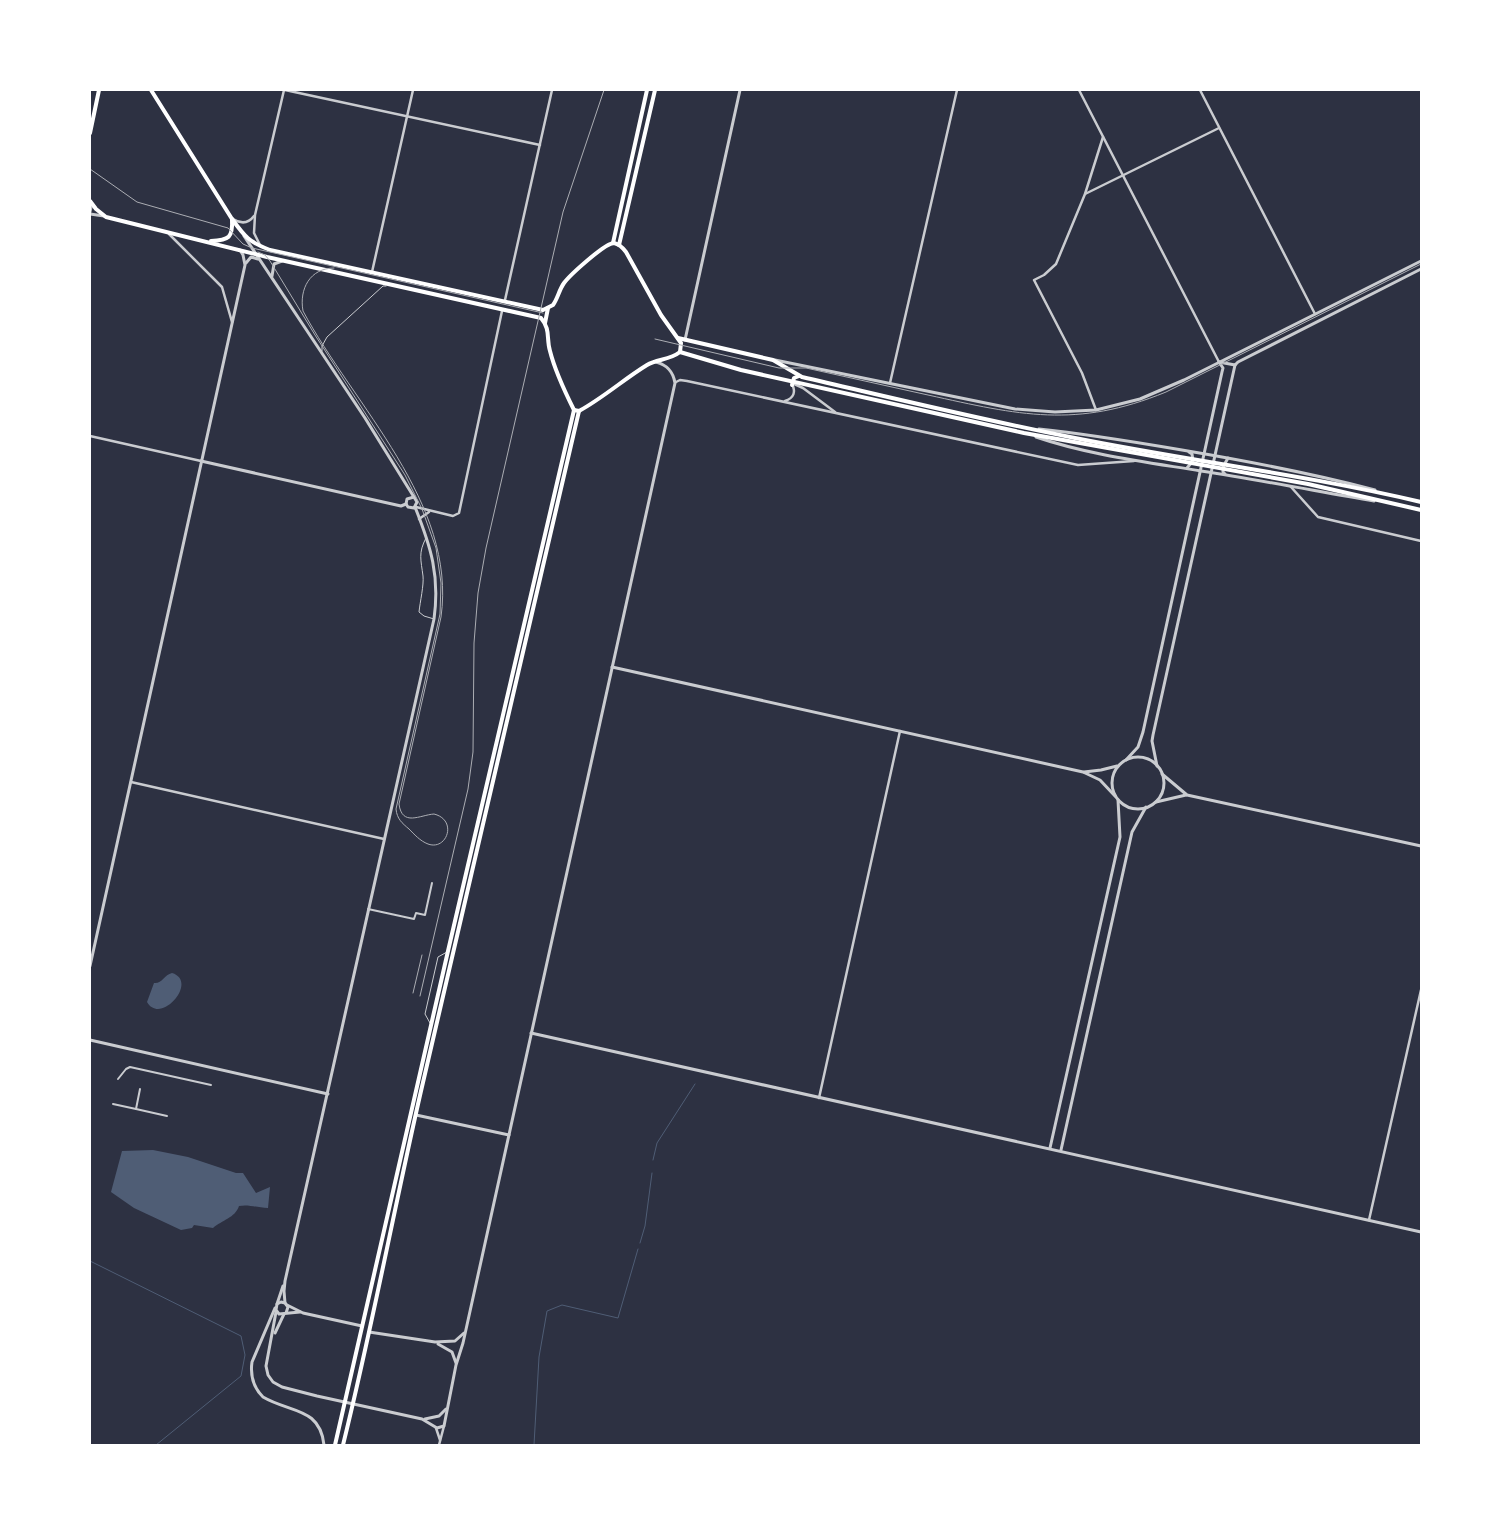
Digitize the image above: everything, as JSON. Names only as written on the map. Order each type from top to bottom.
[{"type":"main road","points":[[90,133],[99,90]]},
{"type":"main road","points":[[151,90],[244,236],[263,248],[505,300],[543,310],[556,300],[560,289],[567,280],[605,246],[613,243],[619,245],[626,252],[661,315],[681,343],[680,352]]},
{"type":"main road","points":[[613,243],[647,90]]},
{"type":"main road","points":[[619,245],[655,90]]},
{"type":"main road","points":[[91,203],[106,217],[285,261],[541,318],[548,328],[550,353],[577,410],[485,821],[455,940],[343,1445]]},
{"type":"main road","points":[[206,241],[224,240],[229,237],[232,229],[232,219]]},
{"type":"main road","points":[[545,323],[548,308]]},
{"type":"main road","points":[[678,338],[774,360],[799,376],[1122,449]]},
{"type":"main road","points":[[335,1445],[448,951],[577,410],[653,362],[672,357],[680,352],[717,364],[792,383],[1026,433],[1407,498],[1421,502]]},
{"type":"main road","points":[[792,383],[794,378],[799,376]]},
{"type":"main road","points":[[1280,476],[1421,510]]},
{"type":"street","points":[[263,248],[257,241],[254,233],[255,215],[284,90],[540,145]]},
{"type":"street","points":[[372,272],[412,90]]},
{"type":"street","points":[[505,300],[552,90]]},
{"type":"street","points":[[685,340],[740,90]]},
{"type":"street","points":[[890,384],[957,90]]},
{"type":"street","points":[[1079,90],[1223,368],[1142,739],[1134,752],[1119,765],[1084,772]]},
{"type":"street","points":[[1200,90],[1315,314]]},
{"type":"street","points":[[1085,194],[1219,128]]},
{"type":"street","points":[[1096,410],[1088,386],[1034,280],[1044,275],[1056,264],[1085,194],[1103,137]]},
{"type":"street","points":[[91,203],[90,214],[106,217]]},
{"type":"street","points":[[232,219],[238,222],[247,222],[255,215]]},
{"type":"street","points":[[164,230],[222,287],[232,323]]},
{"type":"street","points":[[244,236],[365,418],[418,502],[415,507]]},
{"type":"street","points":[[90,966],[245,264],[244,255],[239,250]]},
{"type":"street","points":[[245,264],[253,256],[264,265]]},
{"type":"street","points":[[272,276],[274,264],[285,261]]},
{"type":"street","points":[[774,360],[1027,411],[1096,410],[1140,399],[1184,380],[1421,261]]},
{"type":"street","points":[[1157,766],[1152,742],[1153,735],[1235,365],[1421,270]]},
{"type":"street","points":[[406,504],[410,508],[415,507],[453,516],[460,513],[502,310]]},
{"type":"street","points":[[440,1443],[446,1409],[465,1332],[676,382],[668,367],[658,362],[653,362]]},
{"type":"street","points":[[1219,362],[1235,365]]},
{"type":"street","points":[[676,382],[680,380],[687,381],[1078,465],[1138,461]]},
{"type":"street","points":[[784,402],[792,397],[794,389],[792,383]]},
{"type":"street","points":[[792,383],[803,388],[837,413]]},
{"type":"street","points":[[1025,428],[1098,436],[1228,458],[1332,479],[1407,498]]},
{"type":"street","points":[[1026,433],[1067,446],[1138,461],[1404,506]]},
{"type":"street","points":[[90,436],[401,506],[406,504]]},
{"type":"street","points":[[1187,469],[1193,461],[1192,454],[1188,451]]},
{"type":"street","points":[[1226,475],[1222,470],[1228,458]]},
{"type":"street","points":[[1290,486],[1318,517],[1421,541]]},
{"type":"street","points":[[406,504],[407,499],[414,497]]},
{"type":"street","points":[[415,507],[426,537],[436,578],[434,619],[286,1281],[284,1291],[288,1310],[279,1321],[266,1366],[270,1379],[282,1387],[422,1419],[440,1428],[444,1426]]},
{"type":"street","points":[[420,519],[430,511]]},
{"type":"street","points":[[612,667],[1084,772],[1100,780],[1117,798],[1131,808],[1146,807],[1155,802],[1187,794]]},
{"type":"street","points":[[819,1098],[900,731]]},
{"type":"street","points":[[1126,760],[1134,758],[1150,760],[1177,788],[1187,794],[1421,846]]},
{"type":"street","points":[[1050,1148],[1120,837],[1117,798],[1112,783],[1113,775],[1119,765]]},
{"type":"street","points":[[1155,802],[1163,789],[1162,774]]},
{"type":"street","points":[[131,782],[384,839]]},
{"type":"street","points":[[1061,1150],[1132,832],[1146,807]]},
{"type":"street","points":[[368,909],[414,919],[416,913],[425,915],[432,882]]},
{"type":"street","points":[[1369,1220],[1421,990]]},
{"type":"street","points":[[531,1033],[1421,1232]]},
{"type":"street","points":[[90,1040],[328,1094]]},
{"type":"street","points":[[118,1079],[128,1067],[211,1086]]},
{"type":"street","points":[[136,1109],[140,1089]]},
{"type":"street","points":[[113,1104],[167,1116]]},
{"type":"street","points":[[416,1114],[509,1135]]},
{"type":"street","points":[[286,1281],[252,1362],[253,1381],[263,1397],[311,1417],[321,1429],[324,1445]]},
{"type":"street","points":[[272,1343],[276,1308],[281,1302],[303,1313]]},
{"type":"street","points":[[276,1308],[279,1314],[303,1313],[363,1326]]},
{"type":"street","points":[[369,1332],[435,1342],[454,1341],[460,1343],[461,1349]]},
{"type":"street","points":[[456,1365],[450,1345],[465,1332]]},
{"type":"street","points":[[435,1342],[456,1353],[461,1349]]},
{"type":"street","points":[[440,1443],[433,1421],[446,1409]]},
{"type":"street","points":[[422,1419],[442,1417],[445,1420]]},
{"type":"lane","points":[[323,356],[322,346],[327,337],[383,286],[391,284]]},
{"type":"lane","points":[[426,537],[420,551],[423,577],[419,612],[424,616],[434,619]]},
{"type":"lane","points":[[431,1026],[425,1014],[438,957],[448,951]]},
{"type":"water","points":[[172,973],[179,978],[181,984],[180,992],[168,1005],[161,1009],[153,1008],[147,1002],[154,983],[159,982]]},
{"type":"water","points":[[153,1150],[188,1157],[236,1173],[243,1173],[256,1193],[270,1187],[268,1208],[239,1206],[235,1213],[213,1228],[194,1225],[192,1228],[181,1230],[134,1208],[111,1192],[122,1151]]},
{"type":"waterway","points":[[653,1160],[657,1143],[695,1084]]},
{"type":"waterway","points":[[640,1243],[645,1226],[652,1173]]},
{"type":"waterway","points":[[534,1445],[539,1357],[547,1311],[562,1305],[618,1318],[638,1249]]},
{"type":"waterway","points":[[90,1261],[241,1336],[245,1355],[241,1376],[156,1445]]},
{"type":"tram line","points":[[90,169],[137,202],[228,228],[243,244],[252,248],[543,313]]},
{"type":"tram line","points":[[258,252],[265,255],[270,261],[315,335],[405,475],[422,509],[436,548],[441,583],[440,614],[396,809],[397,816],[415,835],[425,843],[435,845],[445,839],[448,828],[446,822],[434,814],[408,818],[401,811],[399,804],[441,617],[442,575],[433,534],[418,495],[397,457],[324,347],[303,311],[303,295],[308,281],[318,272],[334,268]]},
{"type":"tram line","points":[[655,339],[779,368],[806,368],[991,408],[1047,415],[1075,414],[1104,411],[1134,404],[1166,392],[1421,264]]},
{"type":"railway","points":[[420,996],[468,789],[473,752],[474,643],[478,593],[486,548],[563,212],[604,90]]},
{"type":"railway","points":[[413,993],[422,955]]}]
